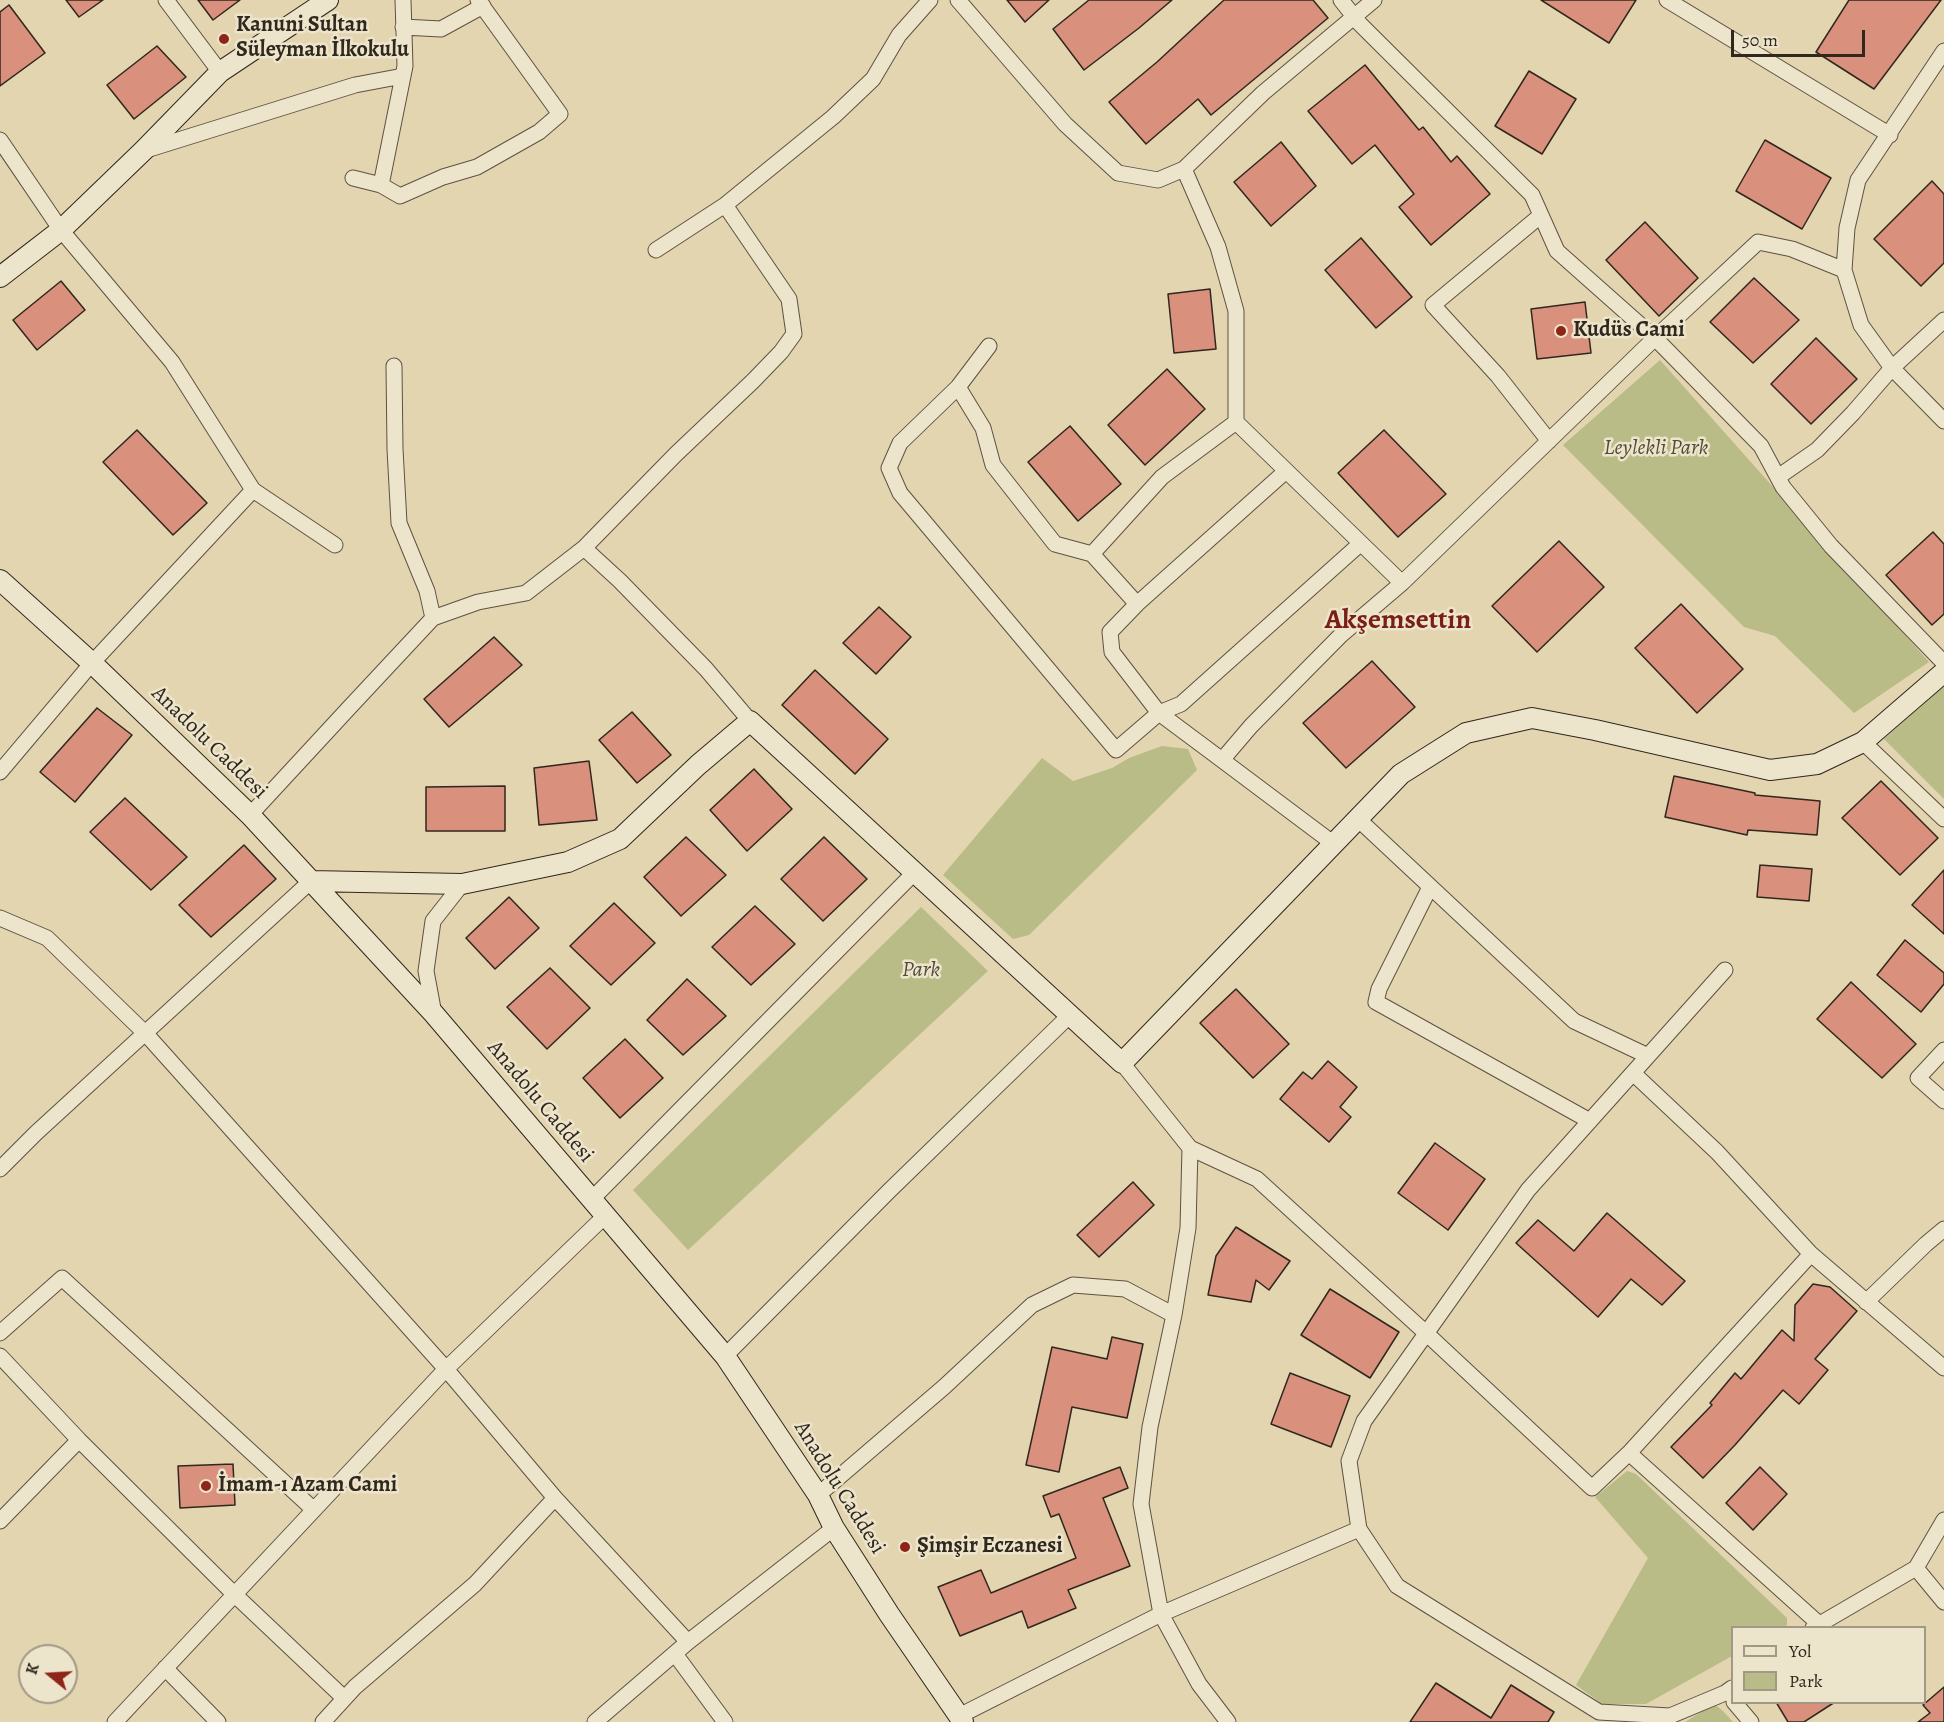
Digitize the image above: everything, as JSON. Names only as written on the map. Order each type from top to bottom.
[{"type":"street","points":[[166,0],[220,72]]},
{"type":"street","points":[[0,278],[61,230],[220,72],[328,0]]},
{"type":"street","points":[[381,185],[405,66],[403,0]]},
{"type":"street","points":[[656,250],[725,206],[833,117],[873,79],[899,35],[930,0]]},
{"type":"street","points":[[958,0],[1065,124],[1118,173],[1158,180],[1184,169],[1263,93],[1374,0]]},
{"type":"street","points":[[1341,0],[1353,16],[1532,195],[1557,250],[1655,338],[1761,446],[1783,487],[1831,546],[1944,663]]},
{"type":"street","points":[[1667,0],[1890,135]]},
{"type":"street","points":[[353,178],[381,185],[400,196],[443,177],[477,167],[539,132],[560,114],[481,3],[441,29],[404,27]]},
{"type":"street","points":[[1944,51],[1858,180],[1847,228],[1844,270],[1861,326],[1892,368],[1944,421]]},
{"type":"street","points":[[143,151],[355,86],[403,76]]},
{"type":"street","points":[[0,140],[61,230],[172,362],[253,490],[335,545]]},
{"type":"street","points":[[1184,169],[1218,247],[1236,311],[1236,422],[1402,584]]},
{"type":"street","points":[[250,815],[433,618],[478,602],[526,593],[584,548],[781,352],[794,334],[789,299],[725,206]]},
{"type":"street","points":[[1540,216],[1433,305],[1498,376],[1549,441]]},
{"type":"street","points":[[1222,760],[1251,726],[1341,635],[1402,584],[1655,338],[1758,242],[1792,249],[1844,270]]},
{"type":"street","points":[[1778,477],[1817,450],[1892,368],[1944,320]]},
{"type":"street","points":[[989,346],[958,387],[900,442],[889,468],[900,493],[1116,750],[1159,713],[1181,704],[1360,544]]},
{"type":"street","points":[[394,366],[399,524],[427,591],[433,618]]},
{"type":"street","points":[[958,387],[983,428],[993,465],[1055,544],[1092,554],[1137,604]]},
{"type":"street","points":[[1092,554],[1162,477],[1236,422]]},
{"type":"street","points":[[1286,471],[1137,604],[1110,632],[1112,652],[1159,713],[1334,844]]},
{"type":"street","points":[[0,772],[92,663],[253,490]]},
{"type":"street","points":[[584,548],[620,581],[706,669],[750,721],[1122,1063],[1190,1148],[1257,1179],[1592,1488],[1629,1453],[1811,1254]]},
{"type":"street","name":"Anadolu Caddesi","points":[[0,580],[92,663],[250,815],[434,1014],[725,1356],[818,1494],[834,1528],[889,1614],[961,1719]]},
{"type":"street","points":[[1122,1063],[1401,774],[1466,733],[1532,718],[1770,770],[1817,764],[1863,742],[1944,672]]},
{"type":"street","points":[[0,1169],[36,1133],[311,881],[462,884],[568,862],[620,839],[698,765],[750,721]]},
{"type":"street","points":[[1863,742],[1944,819]]},
{"type":"street","points":[[1358,819],[1574,1021],[1648,1056]]},
{"type":"street","points":[[591,1200],[915,872]]},
{"type":"street","points":[[434,1014],[426,971],[433,921],[462,884]]},
{"type":"street","points":[[1430,887],[1379,989],[1376,1002],[1590,1121]]},
{"type":"street","points":[[0,918],[47,938],[146,1034],[446,1369],[555,1498],[688,1642]]},
{"type":"street","points":[[1725,970],[1528,1190],[1364,1421],[1349,1461],[1359,1529],[1397,1586],[1596,1717],[1670,1716],[1731,1696]]},
{"type":"street","points":[[725,1356],[889,1191],[1070,1015]]},
{"type":"street","points":[[1944,1050],[1918,1078],[1944,1101]]},
{"type":"street","points":[[1633,1072],[1717,1152],[1811,1254],[1944,1368]]},
{"type":"street","points":[[1190,1148],[1188,1228],[1174,1315],[1150,1427],[1141,1504],[1161,1614],[1199,1684],[1228,1722]]},
{"type":"street","points":[[115,1722],[446,1369],[605,1216]]},
{"type":"street","points":[[1866,1302],[1944,1229]]},
{"type":"street","points":[[0,1333],[62,1278],[313,1509]]},
{"type":"street","points":[[818,1494],[944,1387],[1032,1305],[1072,1285],[1125,1289],[1174,1315]]},
{"type":"street","points":[[0,1356],[79,1440],[234,1594],[344,1698]]},
{"type":"street","points":[[0,1521],[79,1440]]},
{"type":"street","points":[[1629,1453],[1816,1625],[1916,1568],[1944,1520]]},
{"type":"street","points":[[323,1722],[355,1687],[475,1584],[555,1498]]},
{"type":"street","points":[[595,1722],[688,1642],[834,1528]]},
{"type":"street","points":[[961,1719],[1161,1614],[1359,1529]]},
{"type":"street","points":[[1916,1568],[1944,1602]]},
{"type":"street","points":[[675,1654],[725,1722]]},
{"type":"street","points":[[165,1668],[218,1722]]},
{"type":"street","points":[[1737,1704],[1751,1722]]},
{"type":"green space","name":"Leylekli Park","points":[[1660,360],[1929,662],[1854,713],[1775,636],[1744,627],[1563,445]]},
{"type":"green space","points":[[1944,686],[1944,799],[1884,739]]},
{"type":"green space","points":[[1162,746],[1188,749],[1197,770],[1029,935],[1013,939],[943,875],[1042,758],[1073,781],[1112,768],[1129,758]]},
{"type":"green space","name":"Park","points":[[921,907],[988,971],[688,1250],[633,1190]]},
{"type":"green space","points":[[1627,1471],[1636,1474],[1787,1618],[1787,1625],[1731,1626],[1731,1657],[1646,1704],[1602,1704],[1576,1685],[1648,1558],[1595,1497]]},
{"type":"green space","points":[[1714,1704],[1733,1722],[1685,1722]]},
{"type":"building","points":[[66,0],[103,0],[79,17]]},
{"type":"building","points":[[198,0],[240,0],[213,20]]},
{"type":"building","points":[[1007,0],[1049,0],[1025,22]]},
{"type":"building","points":[[1089,0],[1172,0],[1084,70],[1053,29]]},
{"type":"building","points":[[1224,0],[1313,0],[1328,18],[1211,115],[1198,99],[1146,144],[1109,102],[1157,62]]},
{"type":"building","points":[[1541,0],[1636,0],[1609,43]]},
{"type":"building","points":[[1849,0],[1941,0],[1874,89],[1816,52]]},
{"type":"building","points":[[9,5],[45,53],[0,86],[0,12]]},
{"type":"building","points":[[157,46],[186,77],[134,119],[107,85]]},
{"type":"building","points":[[1365,65],[1419,130],[1423,127],[1451,162],[1457,156],[1490,194],[1431,245],[1399,207],[1414,194],[1375,145],[1352,164],[1308,111]]},
{"type":"building","points":[[1529,71],[1576,99],[1542,154],[1495,126]]},
{"type":"building","points":[[1765,140],[1831,178],[1802,229],[1736,191]]},
{"type":"building","points":[[1281,142],[1316,186],[1271,226],[1234,182]]},
{"type":"building","points":[[1932,181],[1944,194],[1944,263],[1921,286],[1874,239]]},
{"type":"building","points":[[1645,222],[1698,278],[1659,316],[1606,260]]},
{"type":"building","points":[[1361,238],[1412,297],[1376,328],[1325,270]]},
{"type":"building","points":[[1754,278],[1799,320],[1753,363],[1710,322]]},
{"type":"building","points":[[61,281],[85,310],[37,350],[13,320]]},
{"type":"building","points":[[1210,289],[1216,349],[1174,353],[1168,294]]},
{"type":"building","name":"Kudüs Cami","points":[[1585,302],[1591,353],[1537,359],[1531,309]]},
{"type":"building","points":[[1816,338],[1857,379],[1811,424],[1771,384]]},
{"type":"building","points":[[1167,369],[1205,409],[1145,465],[1108,425]]},
{"type":"building","points":[[1070,426],[1121,484],[1078,521],[1028,462]]},
{"type":"building","points":[[137,430],[207,503],[173,535],[103,462]]},
{"type":"building","points":[[1384,430],[1446,494],[1398,537],[1338,473]]},
{"type":"building","points":[[1933,532],[1944,544],[1944,614],[1932,625],[1886,575]]},
{"type":"building","points":[[1559,541],[1604,587],[1537,652],[1492,606]]},
{"type":"building","points":[[1681,604],[1743,669],[1697,713],[1635,648]]},
{"type":"building","points":[[879,607],[911,637],[876,674],[843,643]]},
{"type":"building","points":[[494,637],[522,665],[449,727],[424,699]]},
{"type":"building","points":[[1372,661],[1415,707],[1346,768],[1303,723]]},
{"type":"building","points":[[815,670],[888,739],[855,774],[782,705]]},
{"type":"building","points":[[97,708],[132,735],[75,802],[40,772]]},
{"type":"building","points":[[632,712],[671,755],[637,783],[599,740]]},
{"type":"building","points":[[589,761],[597,820],[539,825],[534,768]]},
{"type":"building","points":[[754,769],[792,809],[747,851],[710,810]]},
{"type":"building","points":[[1674,776],[1755,793],[1755,795],[1820,801],[1817,835],[1748,830],[1747,835],[1665,817]]},
{"type":"building","points":[[1881,781],[1938,838],[1900,875],[1842,818]]},
{"type":"building","points":[[505,786],[505,831],[426,831],[426,787]]},
{"type":"building","points":[[125,798],[187,857],[151,890],[90,832]]},
{"type":"building","points":[[686,837],[726,875],[681,916],[644,877]]},
{"type":"building","points":[[824,837],[867,879],[823,921],[781,879]]},
{"type":"building","points":[[244,845],[276,879],[211,937],[179,905]]},
{"type":"building","points":[[1760,865],[1812,869],[1809,901],[1757,897]]},
{"type":"building","points":[[1944,870],[1944,934],[1912,905]]},
{"type":"building","points":[[509,897],[539,928],[495,969],[466,938]]},
{"type":"building","points":[[614,903],[655,943],[611,985],[570,946]]},
{"type":"building","points":[[755,906],[795,944],[751,985],[712,947]]},
{"type":"building","points":[[1905,940],[1944,973],[1944,984],[1921,1012],[1877,975]]},
{"type":"building","points":[[550,968],[590,1008],[547,1049],[507,1007]]},
{"type":"building","points":[[687,979],[726,1016],[683,1055],[647,1020]]},
{"type":"building","points":[[1851,982],[1916,1044],[1882,1078],[1817,1019]]},
{"type":"building","points":[[1236,989],[1289,1044],[1253,1078],[1200,1023]]},
{"type":"building","points":[[625,1039],[663,1078],[620,1118],[583,1078]]},
{"type":"building","points":[[1328,1061],[1357,1087],[1340,1107],[1351,1117],[1329,1142],[1280,1099],[1303,1072],[1312,1079]]},
{"type":"building","points":[[1435,1143],[1485,1179],[1448,1230],[1398,1193]]},
{"type":"building","points":[[1133,1182],[1154,1205],[1099,1257],[1077,1235]]},
{"type":"building","points":[[1607,1213],[1685,1281],[1662,1305],[1631,1279],[1598,1317],[1516,1243],[1538,1220],[1574,1251]]},
{"type":"building","points":[[1236,1227],[1290,1261],[1269,1290],[1256,1280],[1251,1302],[1208,1295],[1216,1256]]},
{"type":"building","points":[[1813,1284],[1830,1287],[1857,1311],[1815,1359],[1828,1370],[1799,1404],[1783,1390],[1703,1478],[1671,1447],[1712,1405],[1710,1403],[1735,1373],[1741,1379],[1782,1330],[1794,1341],[1795,1305]]},
{"type":"building","points":[[1330,1289],[1399,1332],[1370,1378],[1301,1335]]},
{"type":"building","points":[[1112,1337],[1143,1344],[1127,1418],[1072,1407],[1059,1472],[1026,1465],[1052,1347],[1107,1359]]},
{"type":"building","points":[[1290,1373],[1350,1396],[1331,1447],[1271,1424]]},
{"type":"building","name":"İmam-ı Azam Cami","points":[[233,1464],[235,1505],[180,1508],[178,1466]]},
{"type":"building","points":[[1120,1467],[1128,1488],[1103,1498],[1130,1566],[1068,1590],[1076,1608],[1028,1628],[1022,1611],[960,1636],[938,1587],[981,1570],[991,1593],[1076,1558],[1059,1514],[1051,1517],[1043,1496]]},
{"type":"building","points":[[1760,1467],[1787,1494],[1753,1530],[1726,1503]]},
{"type":"building","points":[[1436,1683],[1491,1718],[1511,1685],[1554,1712],[1548,1722],[1410,1722]]},
{"type":"building","points":[[1944,1687],[1944,1722],[1918,1722],[1930,1713],[1923,1705]]},
{"type":"building","points":[[1777,1704],[1832,1704],[1804,1722],[1788,1722]]},
{"type":"place","name":"Kanuni Sultan Süleyman İlkokulu","points":[[224,39]]},
{"type":"place","name":"Kudüs Cami","points":[[1561,331]]},
{"type":"place","name":"İmam-ı Azam Cami","points":[[206,1486]]},
{"type":"place","name":"Şimşir Eczanesi","points":[[905,1547]]},
{"type":"district","name":"Akşemsettin","points":[[1398,621]]}]
